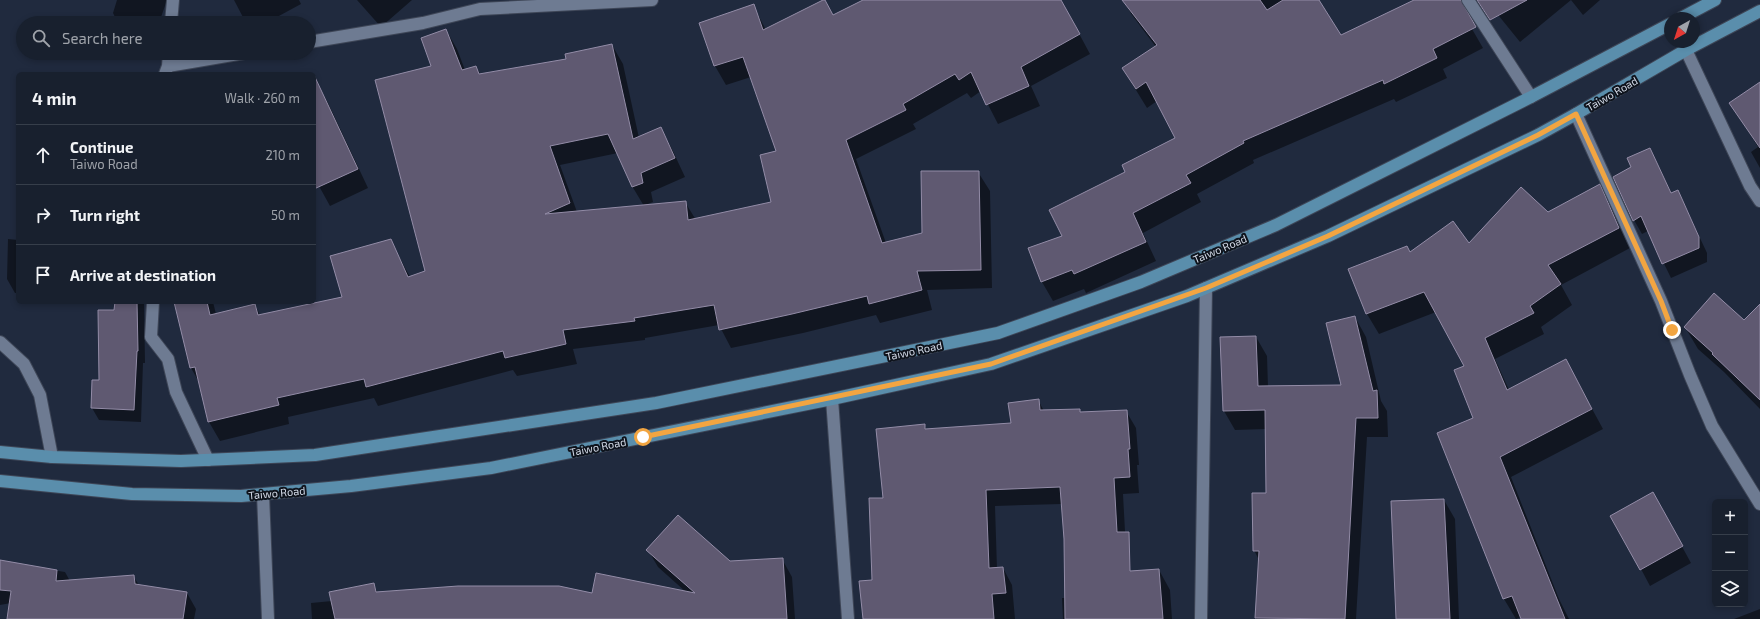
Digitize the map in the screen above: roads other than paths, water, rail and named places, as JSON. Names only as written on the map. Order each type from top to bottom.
[{"type":"main road","points":[[1692,12],[1715,0]]},
{"type":"main road","name":"Taiwo Road","points":[[0,481],[132,494],[241,496],[351,486],[491,468],[832,399],[991,364],[1206,288],[1328,236],[1538,135],[1686,50],[1760,11]]},
{"type":"main road","name":"Taiwo Road","points":[[0,452],[52,457],[181,462],[315,455],[656,403],[998,333],[1141,282],[1276,225],[1531,97],[1664,27]]},
{"type":"street","points":[[172,16],[173,0]]},
{"type":"street","points":[[316,41],[423,23],[480,9],[652,0]]},
{"type":"street","points":[[1468,0],[1531,97]]},
{"type":"street","points":[[1686,50],[1750,186],[1760,201]]},
{"type":"street","points":[[168,60],[167,70],[212,60]]},
{"type":"street","points":[[1576,114],[1661,301],[1712,426],[1760,504]]},
{"type":"street","points":[[1201,619],[1206,288]]},
{"type":"street","points":[[153,304],[151,337],[168,359],[176,392],[208,460]]},
{"type":"street","points":[[0,342],[24,364],[40,395],[52,457]]},
{"type":"street","points":[[832,399],[848,619]]},
{"type":"street","points":[[262,494],[268,619]]}]
